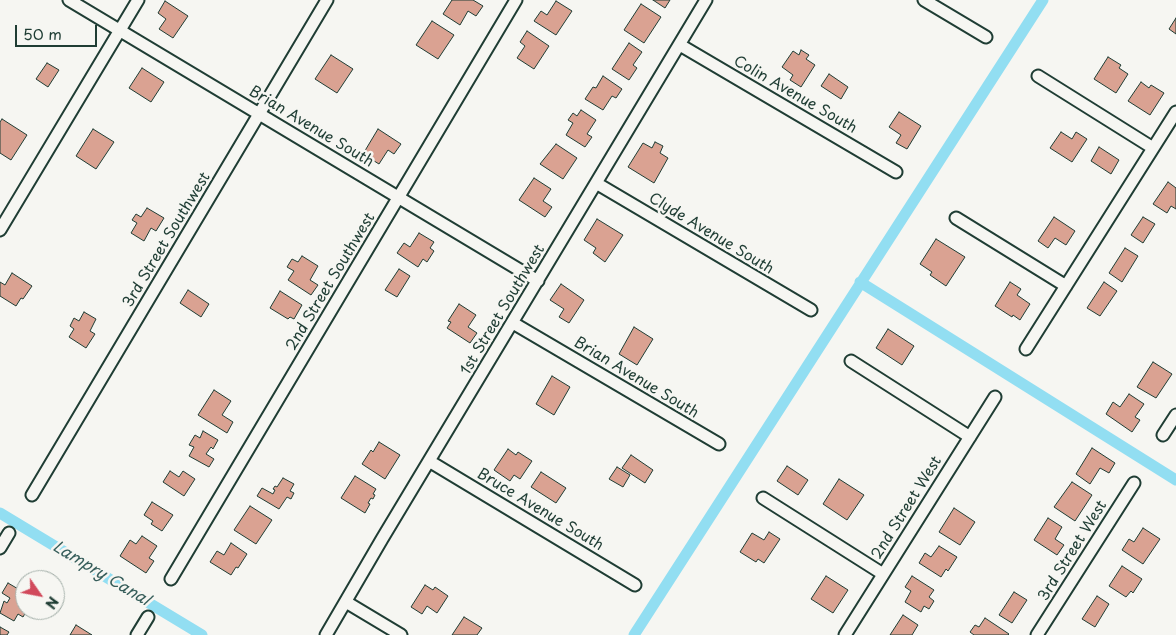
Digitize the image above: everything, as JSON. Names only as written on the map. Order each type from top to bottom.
[{"type":"street","name":"Brian Avenue South","points":[[68,0],[538,281]]},
{"type":"street","points":[[0,230],[138,0]]},
{"type":"street","name":"3rd Street Southwest","points":[[32,495],[327,0]]},
{"type":"street","name":"2nd Street Southwest","points":[[171,579],[516,0]]},
{"type":"street","name":"1st Street Southwest","points":[[326,635],[706,0]]},
{"type":"street","points":[[924,0],[986,37]]},
{"type":"street","name":"Colin Avenue South","points":[[680,45],[896,172]]},
{"type":"street","points":[[1038,76],[1153,148]]},
{"type":"street","points":[[1026,349],[1176,112]]},
{"type":"street","name":"Clyde Avenue South","points":[[596,183],[811,310]]},
{"type":"street","points":[[956,218],[1066,286]]},
{"type":"street","name":"Brian Avenue South","points":[[513,323],[718,444]]},
{"type":"street","points":[[850,360],[970,437]]},
{"type":"street","name":"2nd Street West","points":[[845,635],[995,397]]},
{"type":"street","points":[[1163,435],[1176,415]]},
{"type":"street","name":"Bruce Avenue South","points":[[429,461],[635,585]]},
{"type":"street","name":"3rd Street West","points":[[1037,635],[1134,483]]},
{"type":"street","points":[[763,498],[883,574]]},
{"type":"street","points":[[0,548],[9,533]]},
{"type":"street","points":[[346,602],[401,635]]},
{"type":"street","points":[[137,635],[148,617]]},
{"type":"building","points":[[452,0],[473,0],[483,6],[476,16],[468,11],[460,25],[443,14]]},
{"type":"building","points":[[653,0],[670,0],[665,8]]},
{"type":"building","points":[[165,1],[188,16],[173,38],[159,29],[166,19],[158,13]]},
{"type":"building","points":[[556,1],[572,11],[556,35],[534,21],[541,11],[547,15]]},
{"type":"building","points":[[641,4],[661,17],[644,43],[624,30]]},
{"type":"building","points":[[1176,18],[1176,34],[1169,29]]},
{"type":"building","points":[[432,21],[454,35],[438,59],[416,45]]},
{"type":"building","points":[[527,31],[549,46],[534,69],[517,58],[525,46],[520,42]]},
{"type":"building","points":[[629,43],[642,52],[633,65],[637,68],[629,80],[612,69]]},
{"type":"building","points":[[801,50],[809,55],[806,59],[815,65],[801,87],[790,80],[793,75],[782,67],[793,51],[799,55]]},
{"type":"building","points":[[331,55],[353,69],[337,93],[315,79]]},
{"type":"building","points":[[1108,57],[1121,65],[1119,68],[1128,74],[1116,93],[1094,79]]},
{"type":"building","points":[[47,63],[59,70],[48,87],[36,79]]},
{"type":"building","points":[[142,68],[164,82],[151,102],[129,88]]},
{"type":"building","points":[[829,74],[848,87],[841,99],[821,86]]},
{"type":"building","points":[[603,76],[622,89],[616,98],[612,96],[603,110],[585,99],[593,87],[596,88]]},
{"type":"building","points":[[1141,82],[1149,88],[1151,85],[1164,93],[1150,115],[1128,101]]},
{"type":"building","points":[[581,110],[596,120],[587,134],[592,137],[585,147],[566,135],[573,123],[568,120],[573,113],[577,116]]},
{"type":"building","points":[[899,112],[921,126],[907,149],[896,143],[901,135],[889,127]]},
{"type":"building","points":[[2,119],[27,135],[11,160],[0,153],[0,122]]},
{"type":"building","points":[[93,129],[114,142],[96,169],[76,156]]},
{"type":"building","points":[[378,129],[401,144],[394,154],[388,150],[379,164],[363,154]]},
{"type":"building","points":[[1061,132],[1072,139],[1076,132],[1087,139],[1072,162],[1050,148]]},
{"type":"building","points":[[655,142],[663,146],[660,153],[668,158],[654,183],[628,167],[643,143],[652,148]]},
{"type":"building","points":[[556,144],[577,158],[563,179],[540,164]]},
{"type":"building","points":[[1099,147],[1119,160],[1111,174],[1091,161]]},
{"type":"building","points":[[534,178],[551,189],[543,201],[552,207],[545,217],[519,200]]},
{"type":"building","points":[[1168,182],[1176,188],[1176,209],[1171,206],[1167,213],[1153,204]]},
{"type":"building","points":[[147,208],[164,218],[156,231],[151,228],[144,241],[131,233],[137,223],[132,220],[136,214],[141,217]]},
{"type":"building","points":[[1054,217],[1075,231],[1066,245],[1055,238],[1048,248],[1038,241]]},
{"type":"building","points":[[1143,217],[1155,224],[1143,243],[1131,235]]},
{"type":"building","points":[[597,219],[623,235],[605,262],[593,253],[596,248],[584,240]]},
{"type":"building","points":[[419,233],[434,242],[430,248],[434,251],[427,262],[423,259],[418,267],[397,253],[404,243],[410,247]]},
{"type":"building","points":[[936,239],[965,257],[946,286],[930,275],[932,272],[920,264]]},
{"type":"building","points":[[1125,248],[1138,256],[1122,282],[1109,273]]},
{"type":"building","points":[[302,256],[318,266],[310,280],[318,285],[311,295],[288,280],[294,271],[287,267],[292,259],[298,262]]},
{"type":"building","points":[[399,269],[410,276],[397,297],[385,290]]},
{"type":"building","points":[[12,273],[32,286],[16,306],[0,296],[0,282],[5,285]]},
{"type":"building","points":[[1010,282],[1021,289],[1017,295],[1030,304],[1020,320],[995,306]]},
{"type":"building","points":[[1104,282],[1117,291],[1100,316],[1087,308]]},
{"type":"building","points":[[561,284],[584,300],[569,323],[559,317],[564,309],[550,300]]},
{"type":"building","points":[[188,290],[209,304],[201,317],[180,303]]},
{"type":"building","points":[[280,291],[302,305],[294,319],[290,317],[288,319],[270,308]]},
{"type":"building","points":[[459,304],[476,315],[468,327],[477,333],[470,343],[447,328],[451,322],[448,321]]},
{"type":"building","points":[[84,312],[96,319],[90,331],[95,334],[86,348],[69,337],[74,329],[70,326],[74,318],[79,321]]},
{"type":"building","points":[[634,327],[653,339],[637,365],[619,354]]},
{"type":"building","points":[[888,329],[914,346],[902,365],[876,348]]},
{"type":"building","points":[[1153,362],[1172,374],[1156,398],[1137,387]]},
{"type":"building","points":[[552,376],[570,387],[554,415],[536,404]]},
{"type":"building","points":[[214,390],[231,401],[222,415],[233,422],[227,433],[198,415]]},
{"type":"building","points":[[1129,394],[1144,404],[1135,417],[1140,420],[1132,432],[1106,414],[1113,402],[1120,407]]},
{"type":"building","points":[[203,431],[218,440],[213,449],[211,447],[206,454],[214,459],[209,467],[189,456],[194,447],[189,445],[195,435],[200,438]]},
{"type":"building","points":[[379,442],[400,455],[385,479],[362,464]]},
{"type":"building","points":[[1092,448],[1115,463],[1109,473],[1100,468],[1090,484],[1076,474]]},
{"type":"building","points":[[508,449],[516,455],[518,452],[532,461],[520,479],[514,475],[510,481],[494,470]]},
{"type":"building","points":[[631,455],[653,470],[645,483],[622,468]]},
{"type":"building","points":[[787,466],[808,480],[798,495],[777,481]]},
{"type":"building","points":[[617,467],[630,475],[623,487],[609,479]]},
{"type":"building","points":[[170,471],[179,477],[183,471],[195,479],[184,496],[163,482]]},
{"type":"building","points":[[541,472],[566,488],[556,503],[531,487]]},
{"type":"building","points":[[355,476],[376,489],[373,494],[375,495],[368,503],[370,504],[365,513],[341,498]]},
{"type":"building","points":[[283,478],[294,484],[290,491],[294,493],[291,499],[287,497],[279,509],[257,496],[262,488],[273,494],[275,490],[273,489],[275,486],[277,487]]},
{"type":"building","points":[[839,479],[864,495],[847,520],[823,504]]},
{"type":"building","points":[[1072,482],[1092,495],[1075,521],[1054,507]]},
{"type":"building","points":[[152,502],[173,515],[162,531],[151,524],[153,521],[144,515]]},
{"type":"building","points":[[250,506],[272,520],[256,544],[234,530]]},
{"type":"building","points":[[954,508],[975,522],[960,545],[939,532]]},
{"type":"building","points":[[1048,518],[1062,527],[1055,539],[1064,545],[1057,555],[1034,540]]},
{"type":"building","points":[[1143,528],[1160,539],[1143,564],[1122,550],[1129,539],[1134,542]]},
{"type":"building","points":[[769,532],[780,539],[764,563],[758,559],[756,562],[740,552],[752,533],[764,540]]},
{"type":"building","points":[[142,536],[157,546],[149,558],[154,561],[146,573],[120,556],[130,540],[136,544]]},
{"type":"building","points":[[231,543],[247,554],[231,575],[210,562],[217,551],[224,555]]},
{"type":"building","points":[[939,546],[957,557],[948,571],[946,569],[941,577],[919,563],[925,553],[931,557]]},
{"type":"building","points":[[1122,566],[1142,579],[1133,593],[1131,591],[1126,597],[1109,586]]},
{"type":"building","points":[[826,576],[848,590],[833,613],[811,599]]},
{"type":"building","points":[[912,576],[934,590],[929,597],[934,601],[929,609],[924,606],[921,612],[905,602],[911,591],[905,587]]},
{"type":"building","points":[[8,583],[15,587],[14,621],[0,613],[4,601],[7,603],[10,598],[2,593]]},
{"type":"building","points":[[425,585],[433,590],[435,587],[448,596],[437,613],[427,606],[422,614],[411,607]]},
{"type":"building","points":[[1014,592],[1027,600],[1012,623],[999,615]]},
{"type":"building","points":[[1097,596],[1109,604],[1095,627],[1082,619]]},
{"type":"building","points":[[903,615],[918,625],[912,635],[890,635]]},
{"type":"building","points":[[464,617],[482,628],[477,635],[452,635]]},
{"type":"building","points":[[985,618],[1009,634],[974,635],[970,632],[975,625],[979,627]]},
{"type":"building","points":[[76,625],[92,635],[70,635]]},
{"type":"building","points":[[0,627],[9,632],[7,635],[0,635]]},
{"type":"waterway","points":[[634,635],[1043,0]]},
{"type":"waterway","points":[[860,282],[1176,480]]},
{"type":"waterway","name":"Lampry Canal","points":[[0,513],[202,635]]}]
